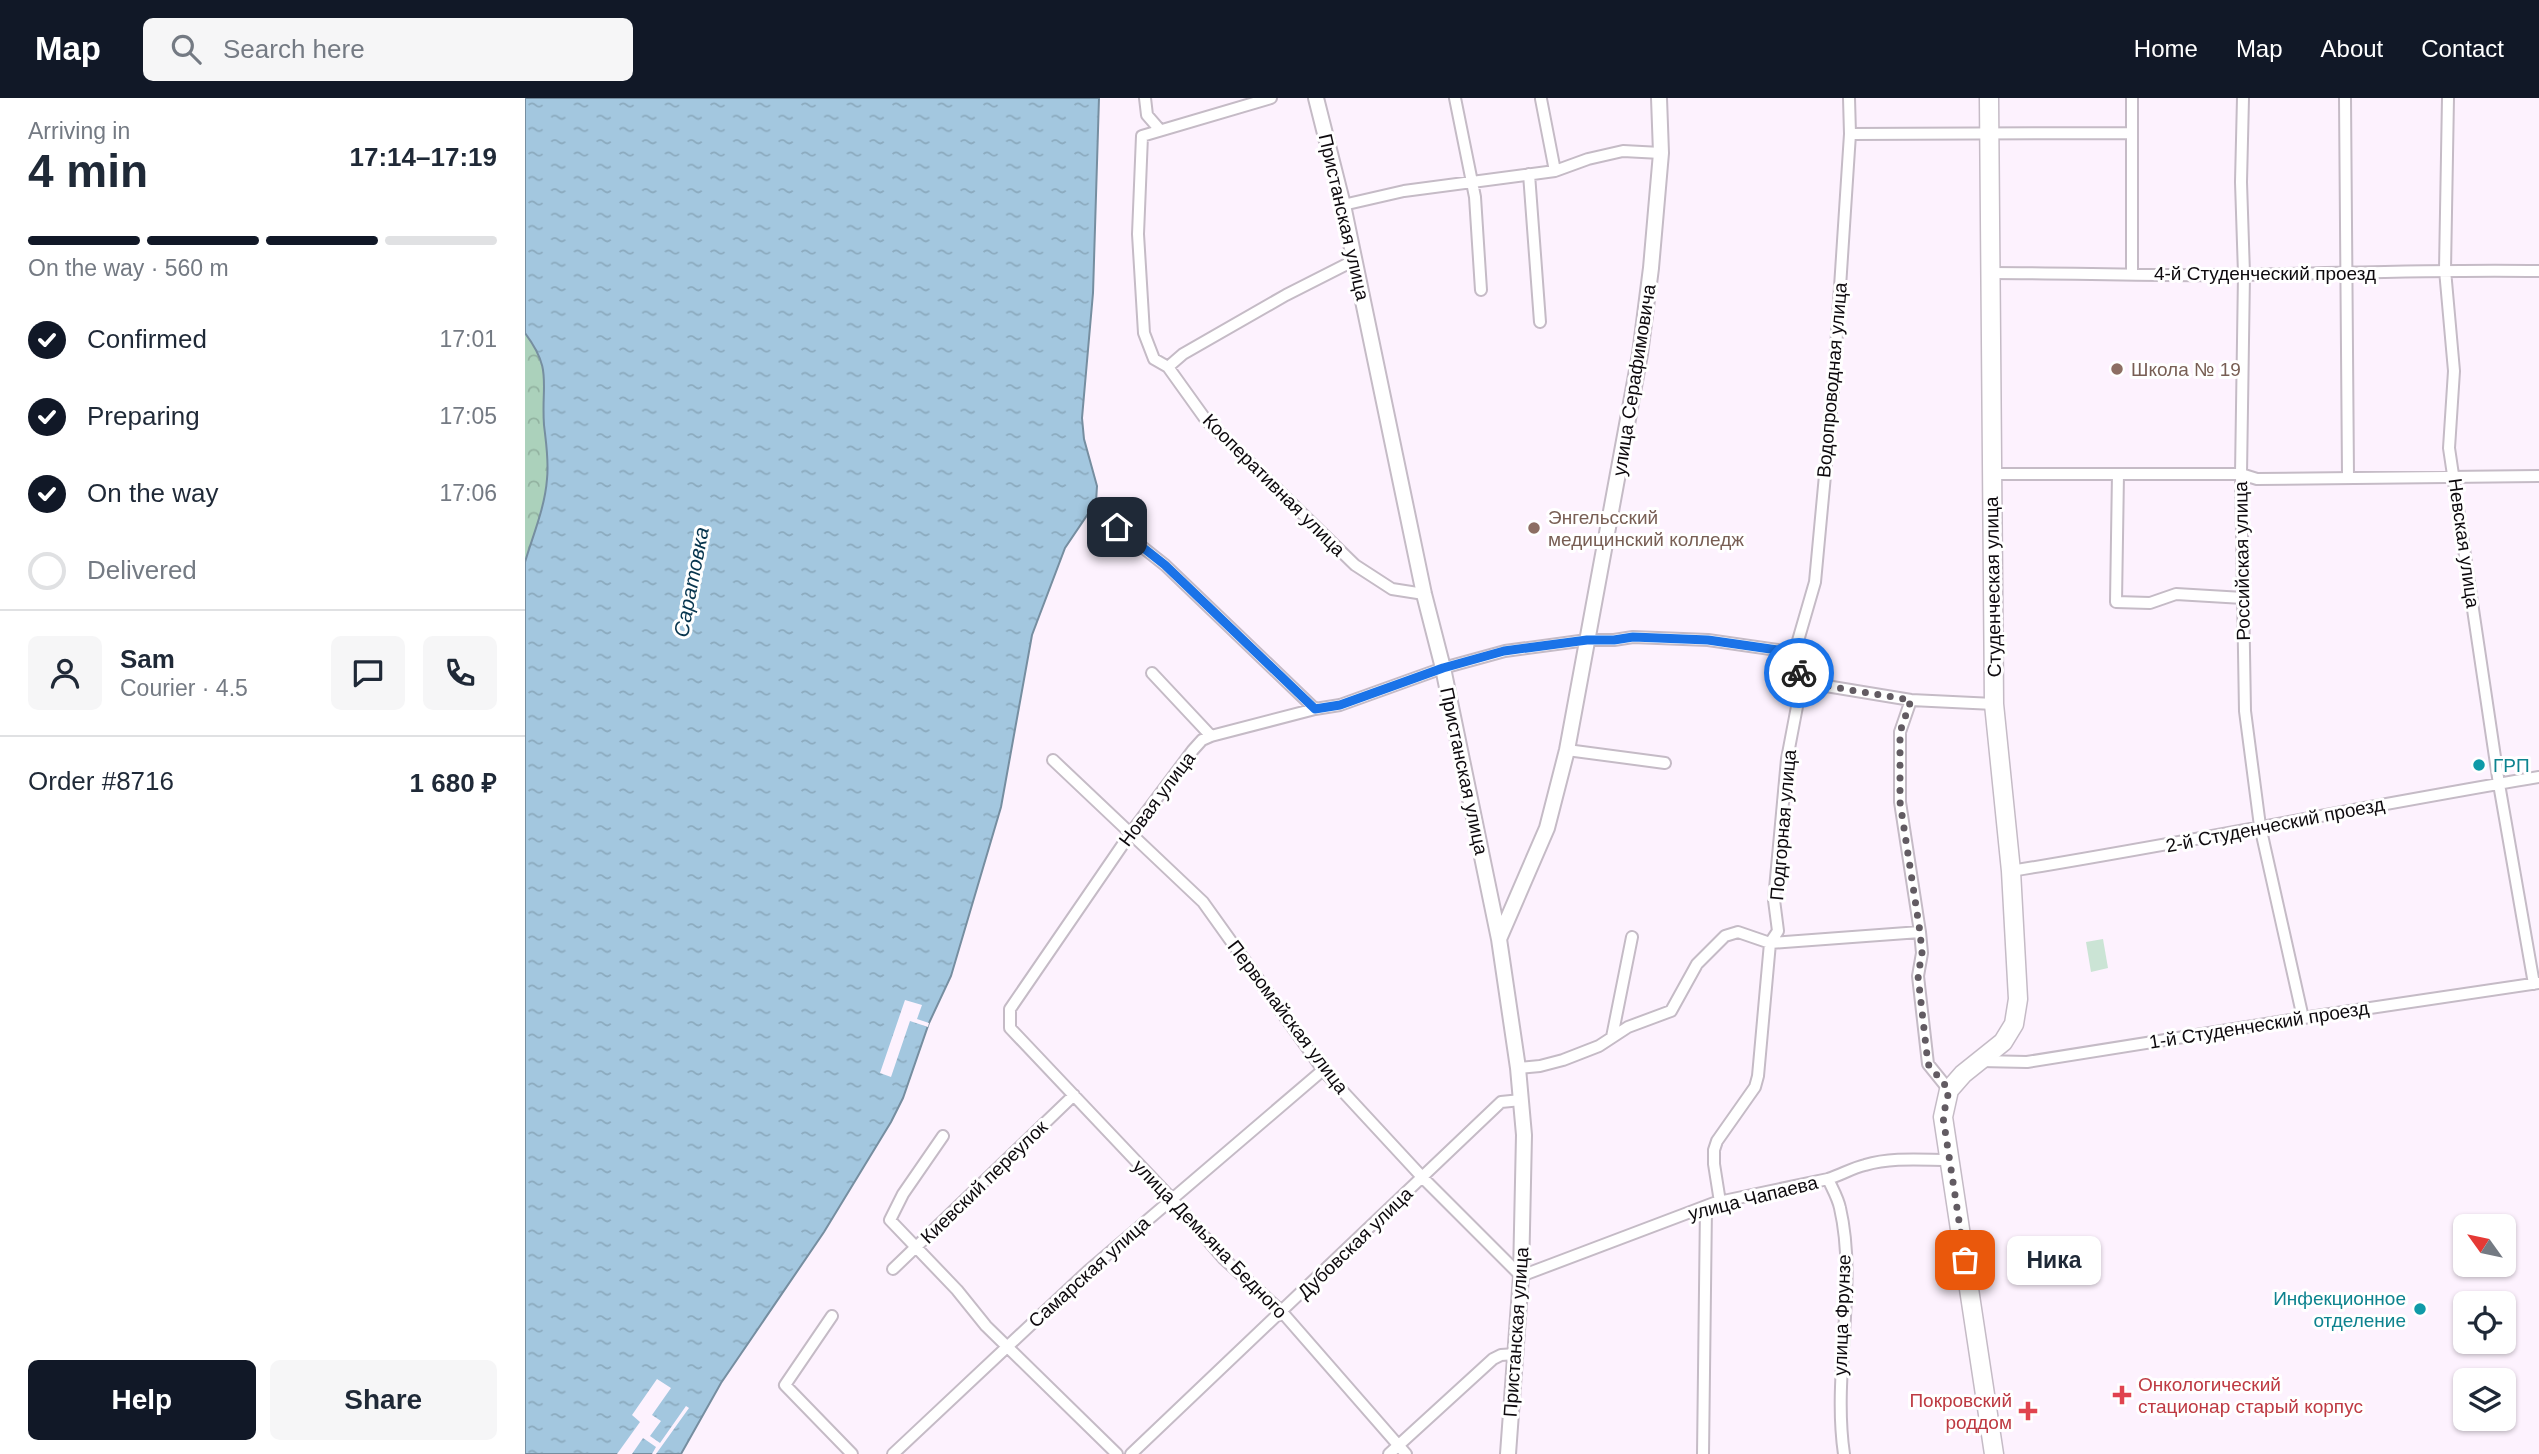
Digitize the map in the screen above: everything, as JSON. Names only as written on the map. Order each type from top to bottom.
[{"type":"main road","name":"Студенческая улица","points":[[1949,1090],[1963,1073],[2003,1042],[2014,1024],[2018,999],[2011,871],[1994,704],[1989,98]]},
{"type":"main road","points":[[1949,1090],[1943,1117],[1994,1454]]},
{"type":"street","points":[[1145,98],[1147,115],[1160,130],[1271,98]]},
{"type":"street","name":"Пристанская улица","points":[[1316,98],[1343,205],[1424,594],[1443,668],[1499,939],[1518,1068],[1524,1135],[1521,1276],[1508,1454]]},
{"type":"street","points":[[1455,98],[1475,197],[1481,290]]},
{"type":"street","name":"улица Серафимовича","points":[[1499,939],[1547,828],[1567,750],[1640,354],[1661,153],[1659,98]]},
{"type":"street","name":"Водопроводная улица","points":[[1793,658],[1815,582],[1834,379],[1850,134],[1849,98]]},
{"type":"street","points":[[2132,98],[2132,274]]},
{"type":"street","name":"Российская улица","points":[[2243,98],[2241,474],[2245,711],[2260,826],[2303,1017]]},
{"type":"street","points":[[2345,98],[2348,476]]},
{"type":"street","name":"Невская улица","points":[[2448,98],[2445,270],[2454,371],[2449,448],[2499,784],[2537,983]]},
{"type":"street","points":[[1541,99],[1555,171]]},
{"type":"street","name":"Кооперативная улица","points":[[1160,130],[1142,136],[1138,234],[1144,333],[1154,359],[1168,367],[1206,420],[1355,565],[1392,589],[1424,594]]},
{"type":"street","points":[[1850,134],[2132,133]]},
{"type":"street","points":[[1343,205],[1404,191],[1555,171],[1588,159],[1623,151],[1661,153]]},
{"type":"street","points":[[1529,174],[1540,322]]},
{"type":"street","points":[[1168,367],[1183,354],[1275,301],[1355,260]]},
{"type":"street","name":"4-й Студенческий проезд","points":[[1991,273],[2347,274],[2445,270],[2539,271]]},
{"type":"street","points":[[1992,474],[2241,474],[2257,479],[2539,476]]},
{"type":"street","points":[[2118,474],[2116,603],[2150,603],[2176,594],[2243,598]]},
{"type":"street","points":[[1117,527],[1165,565],[1315,709]]},
{"type":"street","name":"Новая улица","points":[[1010,1028],[1010,1009],[1130,834],[1202,740],[1315,709],[1340,705],[1443,668],[1504,651],[1633,637],[1708,640],[1784,651],[1793,658]]},
{"type":"street","points":[[1793,658],[1805,686],[1814,684],[1911,700],[1994,704]]},
{"type":"street","points":[[1151,673],[1211,736]]},
{"type":"street","name":"Подгорная улица","points":[[1720,1202],[1714,1150],[1717,1140],[1755,1087],[1758,1076],[1770,943],[1778,932],[1774,901],[1787,759],[1799,696],[1805,686]]},
{"type":"street","points":[[1911,700],[1900,732],[1900,802],[1920,932],[1922,953],[1918,976],[1928,1064],[1949,1090]]},
{"type":"street","points":[[1567,750],[1665,763]]},
{"type":"street","name":"Первомайская улица","points":[[1053,760],[1203,902],[1323,1070],[1423,1178],[1521,1276]]},
{"type":"street","name":"2-й Студенческий проезд","points":[[2011,871],[2199,840],[2260,826],[2539,777]]},
{"type":"street","points":[[1518,1068],[1563,1060],[1599,1046],[1628,1027],[1671,1011],[1697,964],[1725,936],[1738,932],[1770,943],[1920,932]]},
{"type":"street","points":[[1612,1037],[1632,937]]},
{"type":"street","name":"1-й Студенческий проезд","points":[[1980,1061],[2027,1062],[2303,1017],[2537,983]]},
{"type":"street","name":"улица Демьяна Бедного","points":[[1010,1028],[1171,1198],[1223,1258],[1282,1312],[1406,1454]]},
{"type":"street","name":"Самарская улица","points":[[893,1454],[1008,1345],[1171,1198],[1323,1070]]},
{"type":"street","name":"Киевский переулок","points":[[893,1269],[1074,1094]]},
{"type":"street","name":"Дубовская улица","points":[[1131,1454],[1501,1102],[1521,1100]]},
{"type":"street","points":[[943,1136],[903,1194],[890,1220],[957,1290],[986,1326],[1117,1454]]},
{"type":"street","name":"улица Чапаева","points":[[1521,1276],[1720,1202],[1828,1179],[1863,1165],[1885,1161],[1950,1160]]},
{"type":"street","name":"улица Фрунзе","points":[[1828,1179],[1840,1208],[1846,1263],[1839,1403],[1845,1454]]},
{"type":"street","points":[[1703,1454],[1706,1207]]},
{"type":"street","points":[[832,1316],[785,1385],[852,1454]]},
{"type":"street","points":[[1389,1454],[1493,1359],[1501,1355],[1516,1354]]},
{"type":"green space","points":[[525,333],[543,367],[548,465],[544,500],[525,562]]},
{"type":"green space","points":[[2103,939],[2108,968],[2091,972],[2086,942]]},
{"type":"water","name":"Саратовка","points":[[525,98],[1099,98],[1093,293],[1082,418],[1084,439],[1097,486],[1096,502],[1065,548],[1032,635],[1001,807],[951,976],[929,1023],[903,1098],[891,1122],[824,1232],[721,1383],[681,1454],[525,1454],[525,562],[544,500],[548,465],[543,367],[525,333]]},
{"type":"pier","points":[[905,1000],[922,1005],[917,1019],[929,1023],[928,1027],[910,1021],[891,1077],[880,1073]]},
{"type":"pier","points":[[657,1379],[671,1388],[652,1415],[661,1421],[650,1436],[660,1443],[686,1406],[689,1408],[656,1454],[652,1454],[656,1447],[643,1438],[632,1454],[617,1454],[640,1422],[632,1415]]},
{"type":"way so far","points":[[1799,673],[1805,686],[1814,684],[1911,700],[1900,732],[1900,802],[1920,932],[1922,953],[1918,976],[1928,1064],[1949,1090],[1943,1117],[1965,1260]]},
{"type":"place","name":"Школа № 19","points":[[2117,369]]},
{"type":"place","name":"Энгельсский медицинский колледж","points":[[1534,528]]},
{"type":"place","name":"ГРП","points":[[2479,765]]},
{"type":"place","name":"Ника","points":[[1965,1260]]},
{"type":"place","name":"Инфекционное отделение","points":[[2420,1309]]},
{"type":"place","name":"Онкологический стационар старый корпус","points":[[2122,1395]]},
{"type":"place","name":"Покровский роддом","points":[[2028,1411]]},
{"type":"route","points":[[1117,527],[1165,565],[1315,709],[1340,705],[1443,668],[1504,651],[1587,640],[1633,637],[1708,640],[1784,651],[1793,658],[1799,673]]}]
